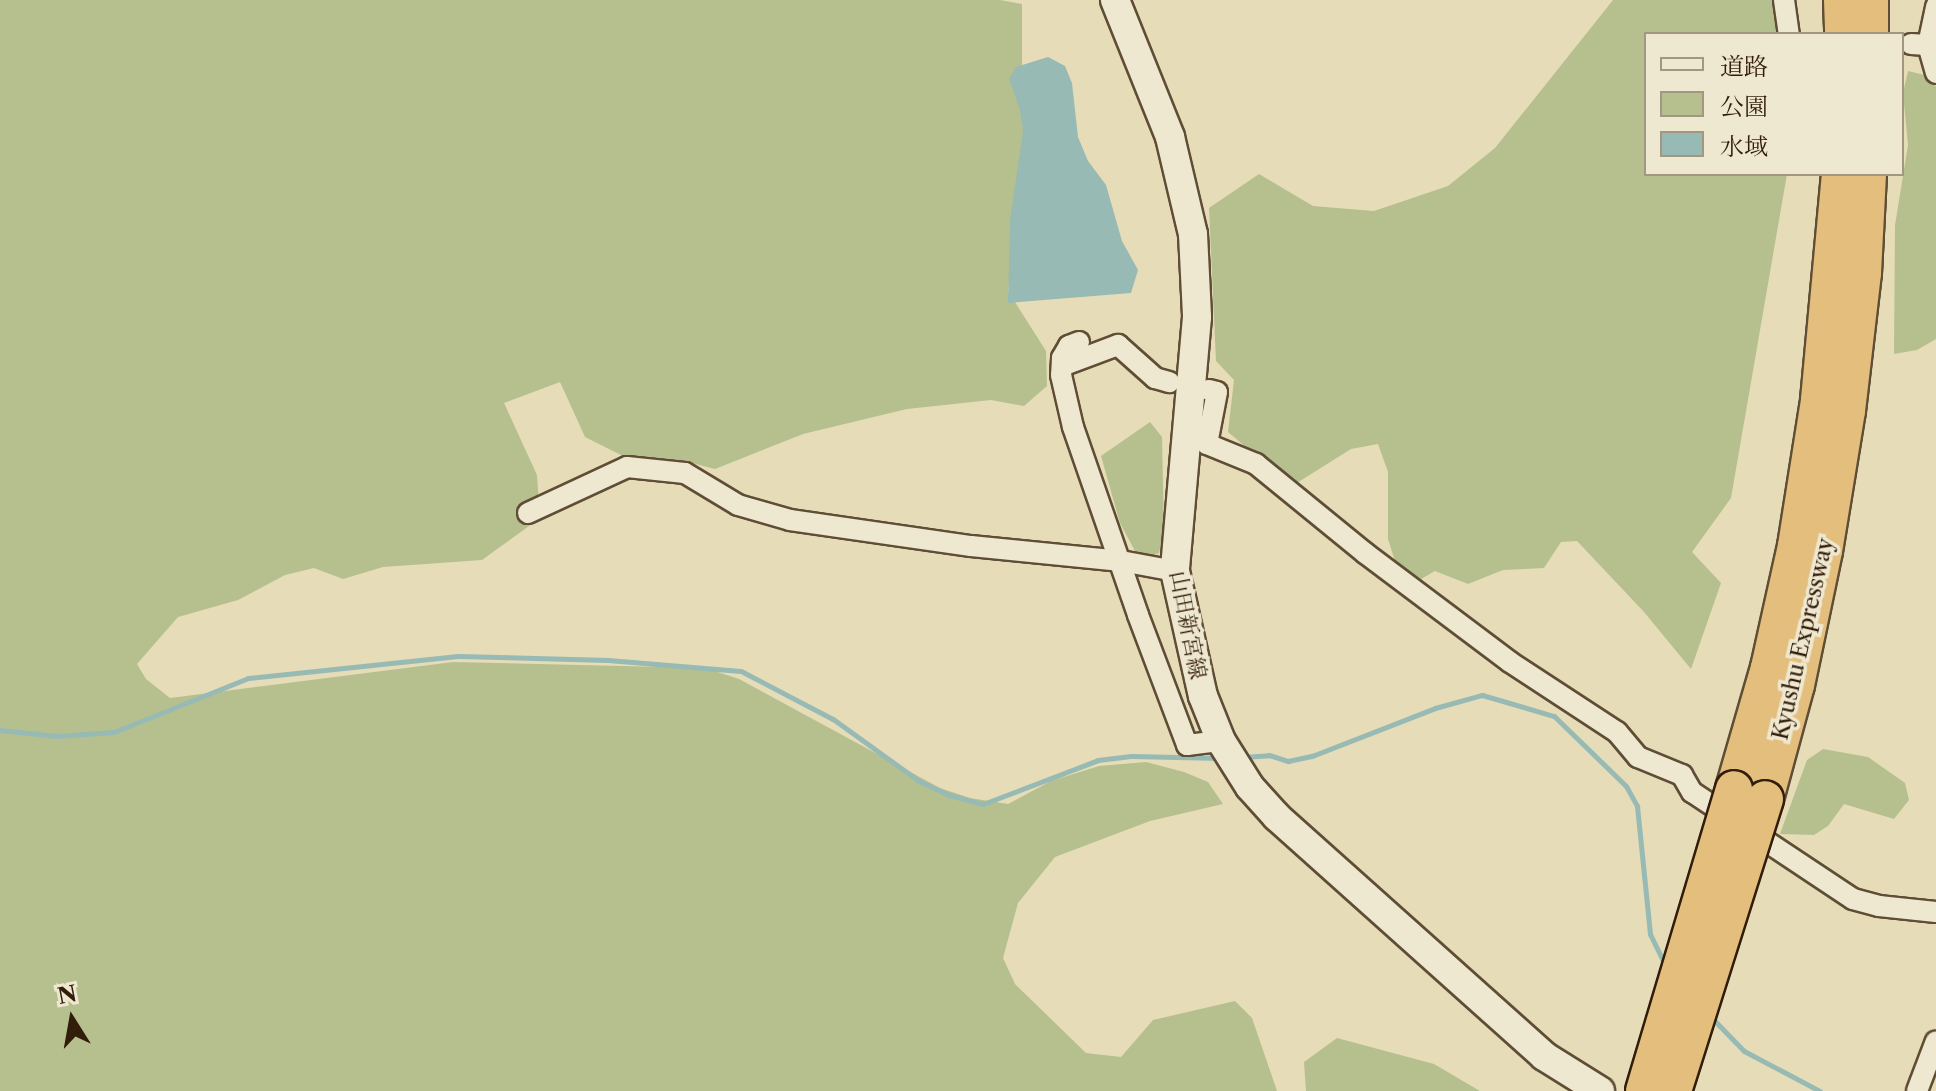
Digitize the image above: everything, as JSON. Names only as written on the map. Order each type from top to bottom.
[{"type":"highway","points":[[1842,0],[1843,32]]},
{"type":"highway","points":[[1870,0],[1870,32]]},
{"type":"highway","name":"Kyushu Expressway","points":[[1673,1091],[1750,794],[1769,668],[1796,546],[1819,400],[1840,176]]},
{"type":"highway","name":"Kyushu Expressway","points":[[1644,1091],[1750,794],[1796,685],[1839,458],[1863,273],[1868,176]]},
{"type":"main road","name":"山田新宮線","points":[[1115,0],[1170,137],[1193,234],[1197,317],[1175,571],[1203,696],[1221,741],[1250,787],[1277,817],[1532,1046],[1600,1091]]},
{"type":"street","points":[[1784,0],[1789,32]]},
{"type":"street","points":[[1936,6],[1920,44],[1936,73]]},
{"type":"street","points":[[1079,342],[1069,346],[1062,366],[1073,427],[1187,745],[1221,741]]},
{"type":"street","points":[[1062,366],[1118,345],[1155,378],[1169,382]]},
{"type":"street","points":[[1209,390],[1217,392],[1207,444],[1256,464],[1365,553],[1510,662],[1617,732],[1638,757],[1682,775],[1692,792],[1853,899],[1879,906],[1936,912]]},
{"type":"street","points":[[528,513],[627,467],[685,473],[738,505],[790,520],[971,546],[1121,561],[1175,571]]},
{"type":"street","points":[[1917,1091],[1936,1041]]},
{"type":"green space","points":[[0,0],[1000,0],[1022,4],[1022,83],[1039,171],[1017,221],[1008,291],[1046,351],[1047,386],[1024,406],[991,400],[907,409],[803,434],[715,469],[688,462],[623,456],[585,437],[560,382],[504,403],[537,475],[540,518],[482,560],[383,567],[343,579],[314,568],[285,575],[238,600],[178,617],[137,664],[146,679],[170,698],[453,662],[705,668],[739,679],[940,788],[970,798],[1008,804],[1051,781],[1099,766],[1146,762],[1184,772],[1208,782],[1223,804],[1150,821],[1055,857],[1018,903],[1003,958],[1015,984],[1086,1053],[1121,1057],[1153,1020],[1235,1001],[1252,1018],[1277,1091],[0,1091]]},
{"type":"green space","points":[[1613,0],[1773,0],[1779,32],[1644,32],[1644,176],[1787,176],[1731,498],[1692,552],[1721,583],[1691,669],[1644,612],[1577,541],[1561,542],[1544,568],[1503,570],[1468,584],[1435,571],[1421,579],[1395,561],[1388,539],[1388,472],[1378,444],[1351,449],[1292,486],[1228,432],[1234,380],[1216,361],[1209,208],[1259,174],[1313,206],[1374,211],[1448,186],[1495,148]]},
{"type":"green space","points":[[1908,71],[1929,76],[1936,87],[1936,339],[1917,350],[1894,354],[1895,225],[1908,145],[1904,89]]},
{"type":"green space","points":[[1150,422],[1162,437],[1164,531],[1159,553],[1146,558],[1135,551],[1120,523],[1101,456]]},
{"type":"green space","points":[[1823,749],[1868,757],[1905,783],[1909,800],[1894,819],[1844,804],[1828,826],[1814,835],[1780,834],[1807,760]]},
{"type":"green space","points":[[1337,1038],[1434,1064],[1480,1091],[1306,1091],[1304,1062]]},
{"type":"water","points":[[1048,57],[1065,66],[1072,83],[1078,137],[1088,161],[1106,185],[1122,241],[1138,270],[1131,293],[1008,303],[1010,220],[1023,131],[1020,110],[1009,79],[1016,67]]},
{"type":"waterway","points":[[0,730],[57,736],[114,732],[248,678],[458,656],[608,660],[741,671],[833,719],[919,781],[949,795],[983,804],[1098,760],[1131,756],[1221,758]]},
{"type":"waterway","points":[[1243,757],[1269,755],[1288,761],[1312,756],[1435,708],[1482,695],[1554,716],[1626,786],[1637,806],[1650,934],[1667,969]]},
{"type":"waterway","points":[[1711,1017],[1744,1051],[1820,1091]]}]
